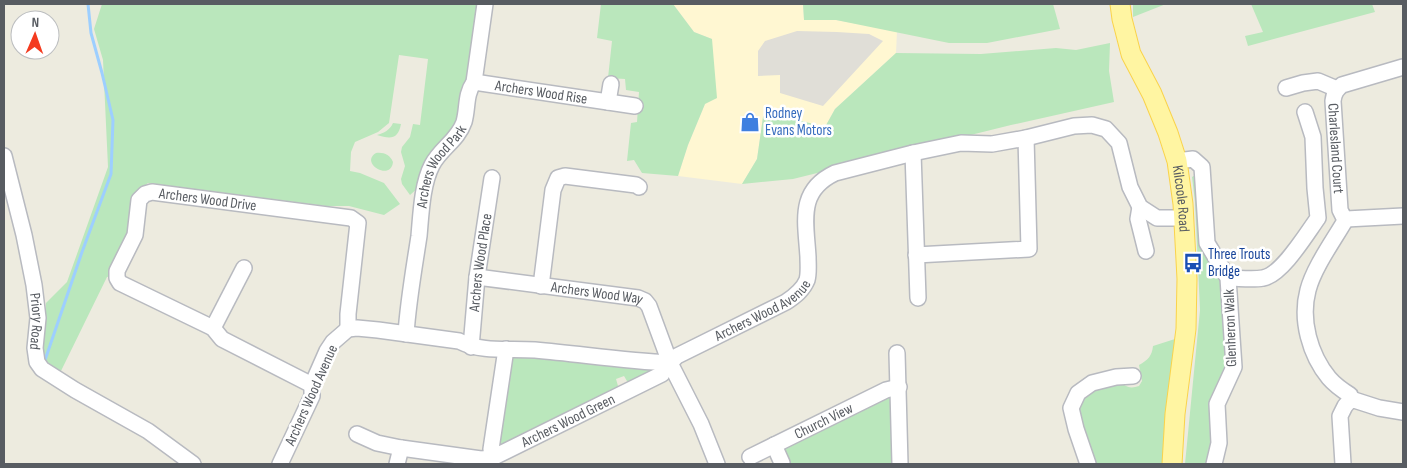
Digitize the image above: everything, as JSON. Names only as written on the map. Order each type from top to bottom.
[{"type":"main road","name":"Kilcoole Road","points":[[1120,4],[1131,54],[1152,94],[1177,161],[1184,216],[1187,280],[1186,330],[1175,414],[1172,464]]},
{"type":"street","name":"Archers Wood Park","points":[[406,334],[427,180],[436,158],[454,139],[464,123],[469,89],[474,82],[485,4]]},
{"type":"street","name":"Charlesland Court","points":[[1346,218],[1342,216],[1340,210],[1334,94],[1342,85],[1403,67]]},
{"type":"street","points":[[1286,88],[1318,81],[1337,89]]},
{"type":"street","name":"Archers Wood Rise","points":[[474,82],[635,106]]},
{"type":"street","name":"Archers Wood Rise","points":[[608,102],[612,84]]},
{"type":"street","name":"Glenheron Walk","points":[[1228,278],[1265,278],[1276,272],[1318,218],[1313,137],[1305,112]]},
{"type":"street","name":"Archers Wood Avenue","points":[[280,464],[312,396],[312,385],[327,351],[333,342],[348,329],[378,330],[459,341],[471,347],[490,350],[534,350],[640,362],[666,369],[677,356],[786,302],[800,292],[806,280],[808,268],[807,202],[813,189],[824,178],[834,173],[961,142],[992,144],[1074,126],[1092,124],[1106,130],[1119,143],[1130,187],[1140,207]]},
{"type":"street","points":[[916,256],[1029,249],[1026,138]]},
{"type":"street","points":[[913,153],[918,298]]},
{"type":"street","name":"Priory Road","points":[[4,156],[34,285],[38,318],[35,348],[37,362],[42,369],[148,431],[193,464]]},
{"type":"street","name":"Glenheron Walk","points":[[1177,161],[1193,159],[1202,167],[1207,243],[1228,278],[1234,367],[1217,404],[1219,443],[1214,464]]},
{"type":"street","name":"Archers Wood Way","points":[[541,286],[553,190],[558,178],[565,176],[636,185],[639,187]]},
{"type":"street","name":"Archers Wood Place","points":[[471,347],[477,277],[492,178]]},
{"type":"street","name":"Archers Wood Drive","points":[[312,385],[222,338],[213,328],[120,283],[117,278],[117,271],[135,235],[139,200],[152,192],[351,218],[358,223],[348,329]]},
{"type":"street","points":[[1146,251],[1138,219],[1140,207],[1157,218],[1184,216]]},
{"type":"street","points":[[1403,216],[1346,218],[1314,274],[1308,290],[1306,304],[1306,321],[1314,353],[1330,379],[1350,395],[1351,399],[1379,408],[1403,412]]},
{"type":"street","points":[[213,328],[244,268]]},
{"type":"street","name":"Archers Wood Way","points":[[477,277],[645,300],[649,306],[666,369]]},
{"type":"street","points":[[357,434],[377,443],[401,448],[481,460],[492,458],[491,449],[506,349]]},
{"type":"street","points":[[897,354],[900,464]]},
{"type":"street","points":[[666,369],[701,424],[717,464]]},
{"type":"street","name":"Archers Wood Green","points":[[492,458],[666,369]]},
{"type":"street","points":[[1088,464],[1071,408],[1078,393],[1092,383],[1116,377],[1133,376]]},
{"type":"street","name":"Church View","points":[[750,457],[886,390],[899,387]]},
{"type":"street","points":[[1343,464],[1340,416],[1351,399]]},
{"type":"street","points":[[774,445],[782,463]]},
{"type":"street","points":[[397,464],[401,448]]},
{"type":"shaded area","points":[[673,4],[803,4],[804,20],[836,20],[897,31],[896,53],[835,109],[825,127],[763,117],[757,159],[742,184],[678,176],[688,145],[705,104],[712,39],[694,32]]},
{"type":"shaded area","points":[[797,31],[869,34],[883,41],[823,106],[780,93],[780,75],[758,76],[758,51],[765,41]]},
{"type":"green space","points":[[102,4],[481,4],[461,125],[419,187],[410,195],[402,184],[401,179],[405,166],[401,152],[402,147],[410,137],[413,124],[420,125],[428,59],[399,55],[389,123],[378,132],[355,142],[351,152],[350,171],[384,183],[400,204],[384,215],[349,206],[326,206],[148,183],[136,200],[131,236],[126,251],[113,276],[107,277],[60,373],[52,369],[43,359],[46,303],[67,282],[108,167],[103,60],[94,29]]},
{"type":"green space","points":[[601,4],[673,4],[694,32],[712,39],[717,98],[705,104],[688,145],[678,176],[642,173],[634,160],[627,161],[631,123],[637,122],[639,92],[626,90],[625,79],[608,78],[612,41],[597,38]]},
{"type":"green space","points":[[803,4],[1053,4],[1060,29],[987,43],[949,43],[836,20],[804,20]]},
{"type":"green space","points":[[1133,4],[1166,4],[1133,17]]},
{"type":"green space","points":[[1251,4],[1372,4],[1375,12],[1248,46],[1245,36],[1263,32]]},
{"type":"green space","points":[[1110,43],[1109,71],[1114,102],[1011,125],[793,179],[742,184],[757,159],[763,117],[767,112],[825,127],[835,109],[896,53],[981,54],[1056,48],[1076,50]]},
{"type":"green space","points":[[393,123],[401,124],[396,136],[386,137],[377,135],[390,128]]},
{"type":"green space","points":[[376,153],[382,153],[390,158],[393,162],[391,168],[382,171],[373,166],[371,161]]},
{"type":"green space","points":[[1199,173],[1221,272],[1231,368],[1212,464],[1185,464],[1200,310],[1192,177]]},
{"type":"green space","points":[[1175,339],[1162,464],[1091,464],[1076,399],[1084,391],[1123,381],[1124,385],[1128,387],[1139,386],[1142,381],[1139,365],[1149,357],[1153,346]]},
{"type":"green space","points":[[509,355],[661,368],[632,384],[624,376],[616,379],[617,391],[504,447],[497,446]]},
{"type":"green space","points":[[885,394],[892,397],[896,464],[783,464],[781,454],[783,445]]},
{"type":"waterway","points":[[44,363],[111,174],[113,120],[91,33],[88,4]]},
{"type":"place","name":"Rodney Evans Motors","points":[[750,122]]},
{"type":"place","name":"Three Trouts Bridge","points":[[1193,263]]}]
